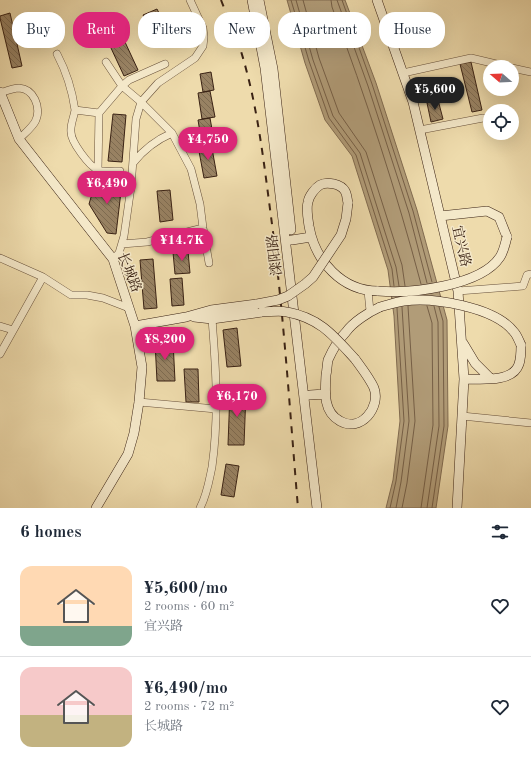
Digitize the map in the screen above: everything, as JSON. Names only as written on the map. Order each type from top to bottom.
[{"type":"street","points":[[112,259],[119,252],[122,244],[131,187],[136,119],[141,102],[158,83],[195,58],[201,51],[204,37],[203,28],[190,0]]},
{"type":"street","name":"滦阳路","points":[[252,0],[266,76],[318,508]]},
{"type":"street","name":"滦阳路","points":[[259,0],[274,69],[323,508]]},
{"type":"street","name":"宜兴路","points":[[377,0],[413,102],[458,291],[464,380],[456,508]]},
{"type":"street","points":[[57,54],[67,73],[73,93],[75,110],[70,131],[72,139],[90,165],[98,170],[108,172],[120,171]]},
{"type":"street","points":[[403,73],[471,58],[483,61]]},
{"type":"street","points":[[106,62],[122,86],[141,102],[172,133],[191,169],[200,204],[209,263]]},
{"type":"street","points":[[98,170],[99,113],[129,80],[165,64]]},
{"type":"street","points":[[519,69],[531,72]]},
{"type":"street","points":[[0,92],[18,88],[22,89],[32,95],[36,102],[38,110],[35,122],[20,139]]},
{"type":"street","name":"长城路","points":[[0,92],[20,139],[112,259],[135,326],[142,366],[139,402],[134,433],[128,454],[96,508]]},
{"type":"street","points":[[75,110],[99,113]]},
{"type":"street","points":[[420,130],[483,118]]},
{"type":"street","points":[[133,163],[152,144],[172,133]]},
{"type":"street","points":[[186,317],[212,319],[259,308],[288,296],[313,277],[341,235],[346,219],[348,202],[346,191],[339,185],[321,185],[312,193],[307,202],[311,237],[316,250],[329,270],[342,280],[368,291],[396,293],[452,284],[474,278],[488,269],[500,258],[505,248],[507,237],[499,218],[486,211],[440,216]]},
{"type":"street","points":[[122,244],[147,242],[203,228]]},
{"type":"street","points":[[292,240],[311,237]]},
{"type":"street","points":[[0,258],[43,277],[72,295],[87,295],[103,298],[129,308]]},
{"type":"street","points":[[458,291],[522,286],[527,275],[531,274]]},
{"type":"street","points":[[0,354],[43,277]]},
{"type":"street","points":[[368,291],[370,311]]},
{"type":"street","points":[[135,326],[186,317],[211,310],[259,308],[286,311],[308,317],[331,332],[355,359],[374,388],[375,405],[368,416],[358,423],[348,424],[340,421],[331,413],[327,406],[325,394],[328,361],[334,349],[346,331],[370,311],[380,307],[404,301],[427,300],[452,303],[499,319],[513,331],[521,345],[519,365],[510,375],[503,378],[464,380]]},
{"type":"street","points":[[200,508],[208,488],[215,446],[217,395],[212,319]]},
{"type":"street","points":[[0,326],[13,330]]},
{"type":"street","points":[[462,340],[475,363],[490,378]]},
{"type":"street","points":[[310,395],[325,394]]},
{"type":"street","points":[[139,402],[216,409]]},
{"type":"street","points":[[462,416],[531,423]]},
{"type":"water","points":[[287,0],[345,0],[349,12],[290,12]]},
{"type":"water","points":[[301,48],[363,48],[376,83],[417,210],[447,320],[448,426],[436,508],[386,508],[393,480],[400,421],[394,316],[388,270],[352,156],[325,120]]},
{"type":"building","points":[[157,9],[158,12],[150,12]]},
{"type":"building","points":[[10,13],[12,22],[12,48],[18,48],[22,66],[12,68],[0,16]]},
{"type":"building","points":[[111,48],[128,48],[138,70],[124,76]]},
{"type":"building","points":[[471,62],[482,110],[472,112],[460,64]]},
{"type":"building","points":[[211,72],[214,90],[203,92],[200,74]]},
{"type":"building","points":[[210,91],[215,117],[202,119],[198,93]]},
{"type":"building","points":[[438,100],[443,119],[431,122],[427,103]]},
{"type":"building","points":[[113,114],[126,115],[122,162],[108,161]]},
{"type":"building","points":[[210,118],[213,135],[201,138],[198,120]]},
{"type":"building","points":[[211,143],[217,176],[204,178],[198,146]]},
{"type":"building","points":[[113,182],[122,183],[116,234],[107,233],[89,204],[92,194],[100,185]]},
{"type":"building","points":[[170,190],[173,220],[160,222],[157,191]]},
{"type":"building","points":[[188,251],[190,273],[175,274],[173,252]]},
{"type":"building","points":[[153,259],[157,308],[144,309],[140,260]]},
{"type":"building","points":[[182,278],[184,305],[172,306],[170,279]]},
{"type":"building","points":[[237,328],[241,366],[227,367],[223,330]]},
{"type":"building","points":[[173,341],[175,381],[157,381],[155,342]]},
{"type":"building","points":[[184,369],[198,369],[199,402],[186,402]]},
{"type":"building","points":[[230,391],[246,392],[244,445],[228,445]]},
{"type":"building","points":[[226,464],[239,466],[234,497],[221,495]]},
{"type":"railway","points":[[221,0],[238,42],[251,91],[260,135],[280,295],[298,508]]}]
